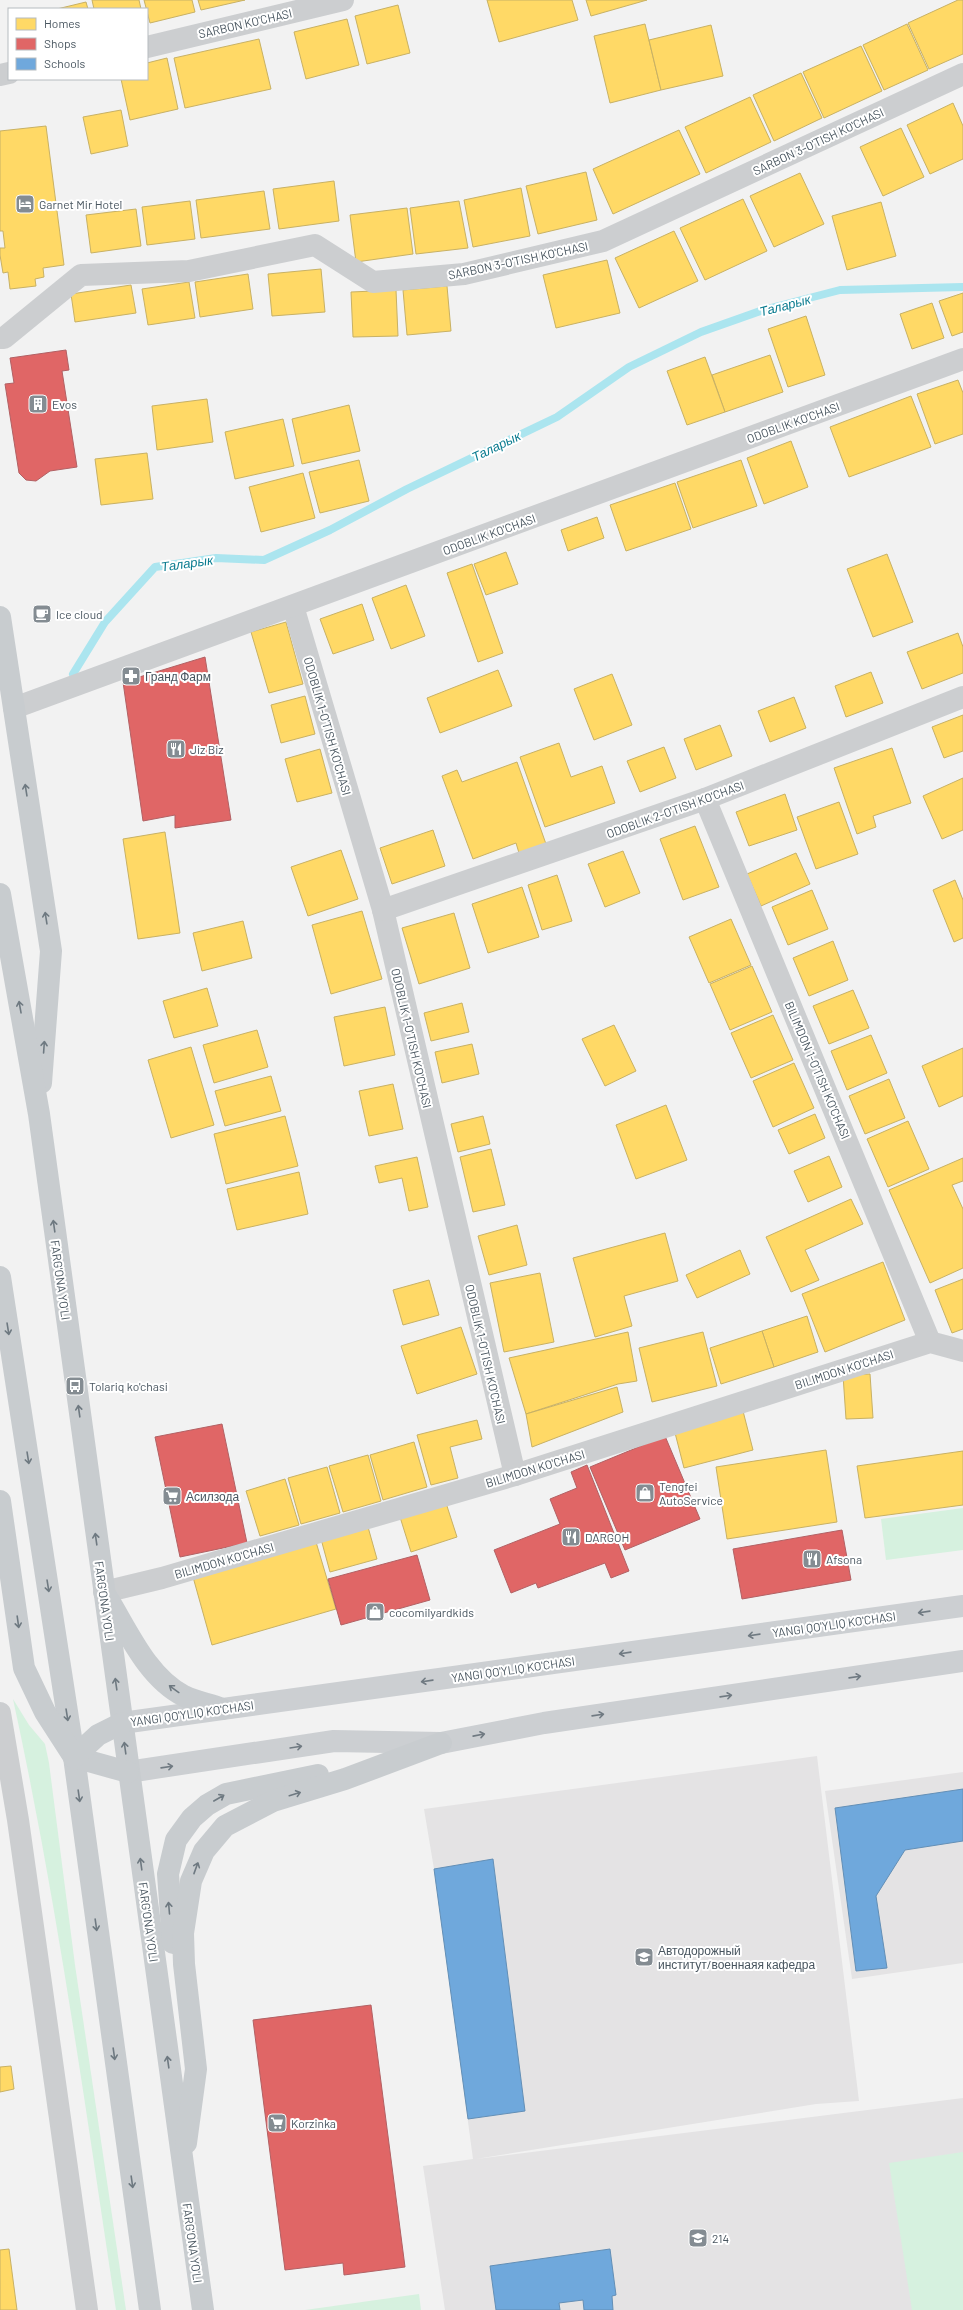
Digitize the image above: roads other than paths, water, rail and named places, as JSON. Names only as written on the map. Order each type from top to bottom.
[{"type":"main road","points":[[0,617],[51,950],[38,1114]]},
{"type":"main road","name":"FARG'ONA YO'LI","points":[[0,894],[38,1114],[182,2170],[203,2310]]},
{"type":"main road","points":[[0,1277],[74,1757],[150,2310]]},
{"type":"main road","points":[[0,1501],[24,1668],[45,1712],[74,1757],[128,1772],[334,1741],[441,1743]]},
{"type":"main road","points":[[104,1592],[134,1642],[158,1676],[184,1696],[222,1708]]},
{"type":"main road","name":"YANGI QO'YLIQ KO'CHASI","points":[[74,1757],[98,1734],[122,1723],[963,1606]]},
{"type":"main road","points":[[182,2170],[196,2068],[184,1964],[183,1933],[187,1900],[198,1862],[213,1837],[221,1830],[249,1812],[273,1801],[345,1779],[381,1764],[441,1743],[559,1721],[963,1661]]},
{"type":"main road","points":[[182,2170],[184,2064],[168,1897],[168,1874],[176,1840],[192,1818],[207,1805],[226,1794],[291,1779],[381,1764]]},
{"type":"street","name":"SARBON KO'CHASI","points":[[148,47],[343,0]]},
{"type":"street","name":"SARBON 3-O'TISH KO'CHASI","points":[[0,338],[4,338],[81,275],[189,271],[315,245],[373,282],[464,274],[603,241],[963,74]]},
{"type":"street","name":"ODOBLIK KO'CHASI","points":[[14,708],[963,359]]},
{"type":"street","name":"ODOBLIK 1-O'TISH KO'CHASI","points":[[293,606],[382,910],[515,1475]]},
{"type":"street","name":"ODOBLIK 2-O'TISH KO'CHASI","points":[[382,910],[705,799],[963,697]]},
{"type":"street","name":"BILIMDON 1-O'TISH KO'CHASI","points":[[705,799],[930,1342]]},
{"type":"street","points":[[930,1342],[963,1351]]},
{"type":"street","name":"BILIMDON KO'CHASI","points":[[104,1592],[162,1578],[515,1475],[930,1342]]},
{"type":"street","points":[[0,1713],[18,1820],[87,2310]]},
{"type":"waterway","name":"Таларык","points":[[73,674],[105,622],[155,567],[216,558],[264,560],[330,530],[407,489],[557,417],[629,367],[701,332],[763,310],[840,290],[963,287]]},
{"type":"place","name":"Garnet Mir Hotel","points":[[25,204]]},
{"type":"place","name":"Evos","points":[[38,404]]},
{"type":"place","name":"Ice cloud","points":[[42,614]]},
{"type":"place","name":"Гранд Фарм","points":[[131,676]]},
{"type":"place","name":"Jiz Biz","points":[[176,749]]},
{"type":"place","name":"Tolariq ko'chasi","points":[[75,1386]]},
{"type":"place","name":"Tengfei AutoService","points":[[645,1493]]},
{"type":"place","name":"Асилзода","points":[[172,1496]]},
{"type":"place","name":"DARGOH","points":[[571,1537]]},
{"type":"place","name":"Afsona","points":[[812,1559]]},
{"type":"place","name":"cocomilyardkids","points":[[375,1612]]},
{"type":"place","name":"Автодорожный институт/военнаяя кафедра","points":[[644,1957]]},
{"type":"place","name":"Korzinka","points":[[277,2123]]},
{"type":"place","name":"214","points":[[698,2238]]}]
